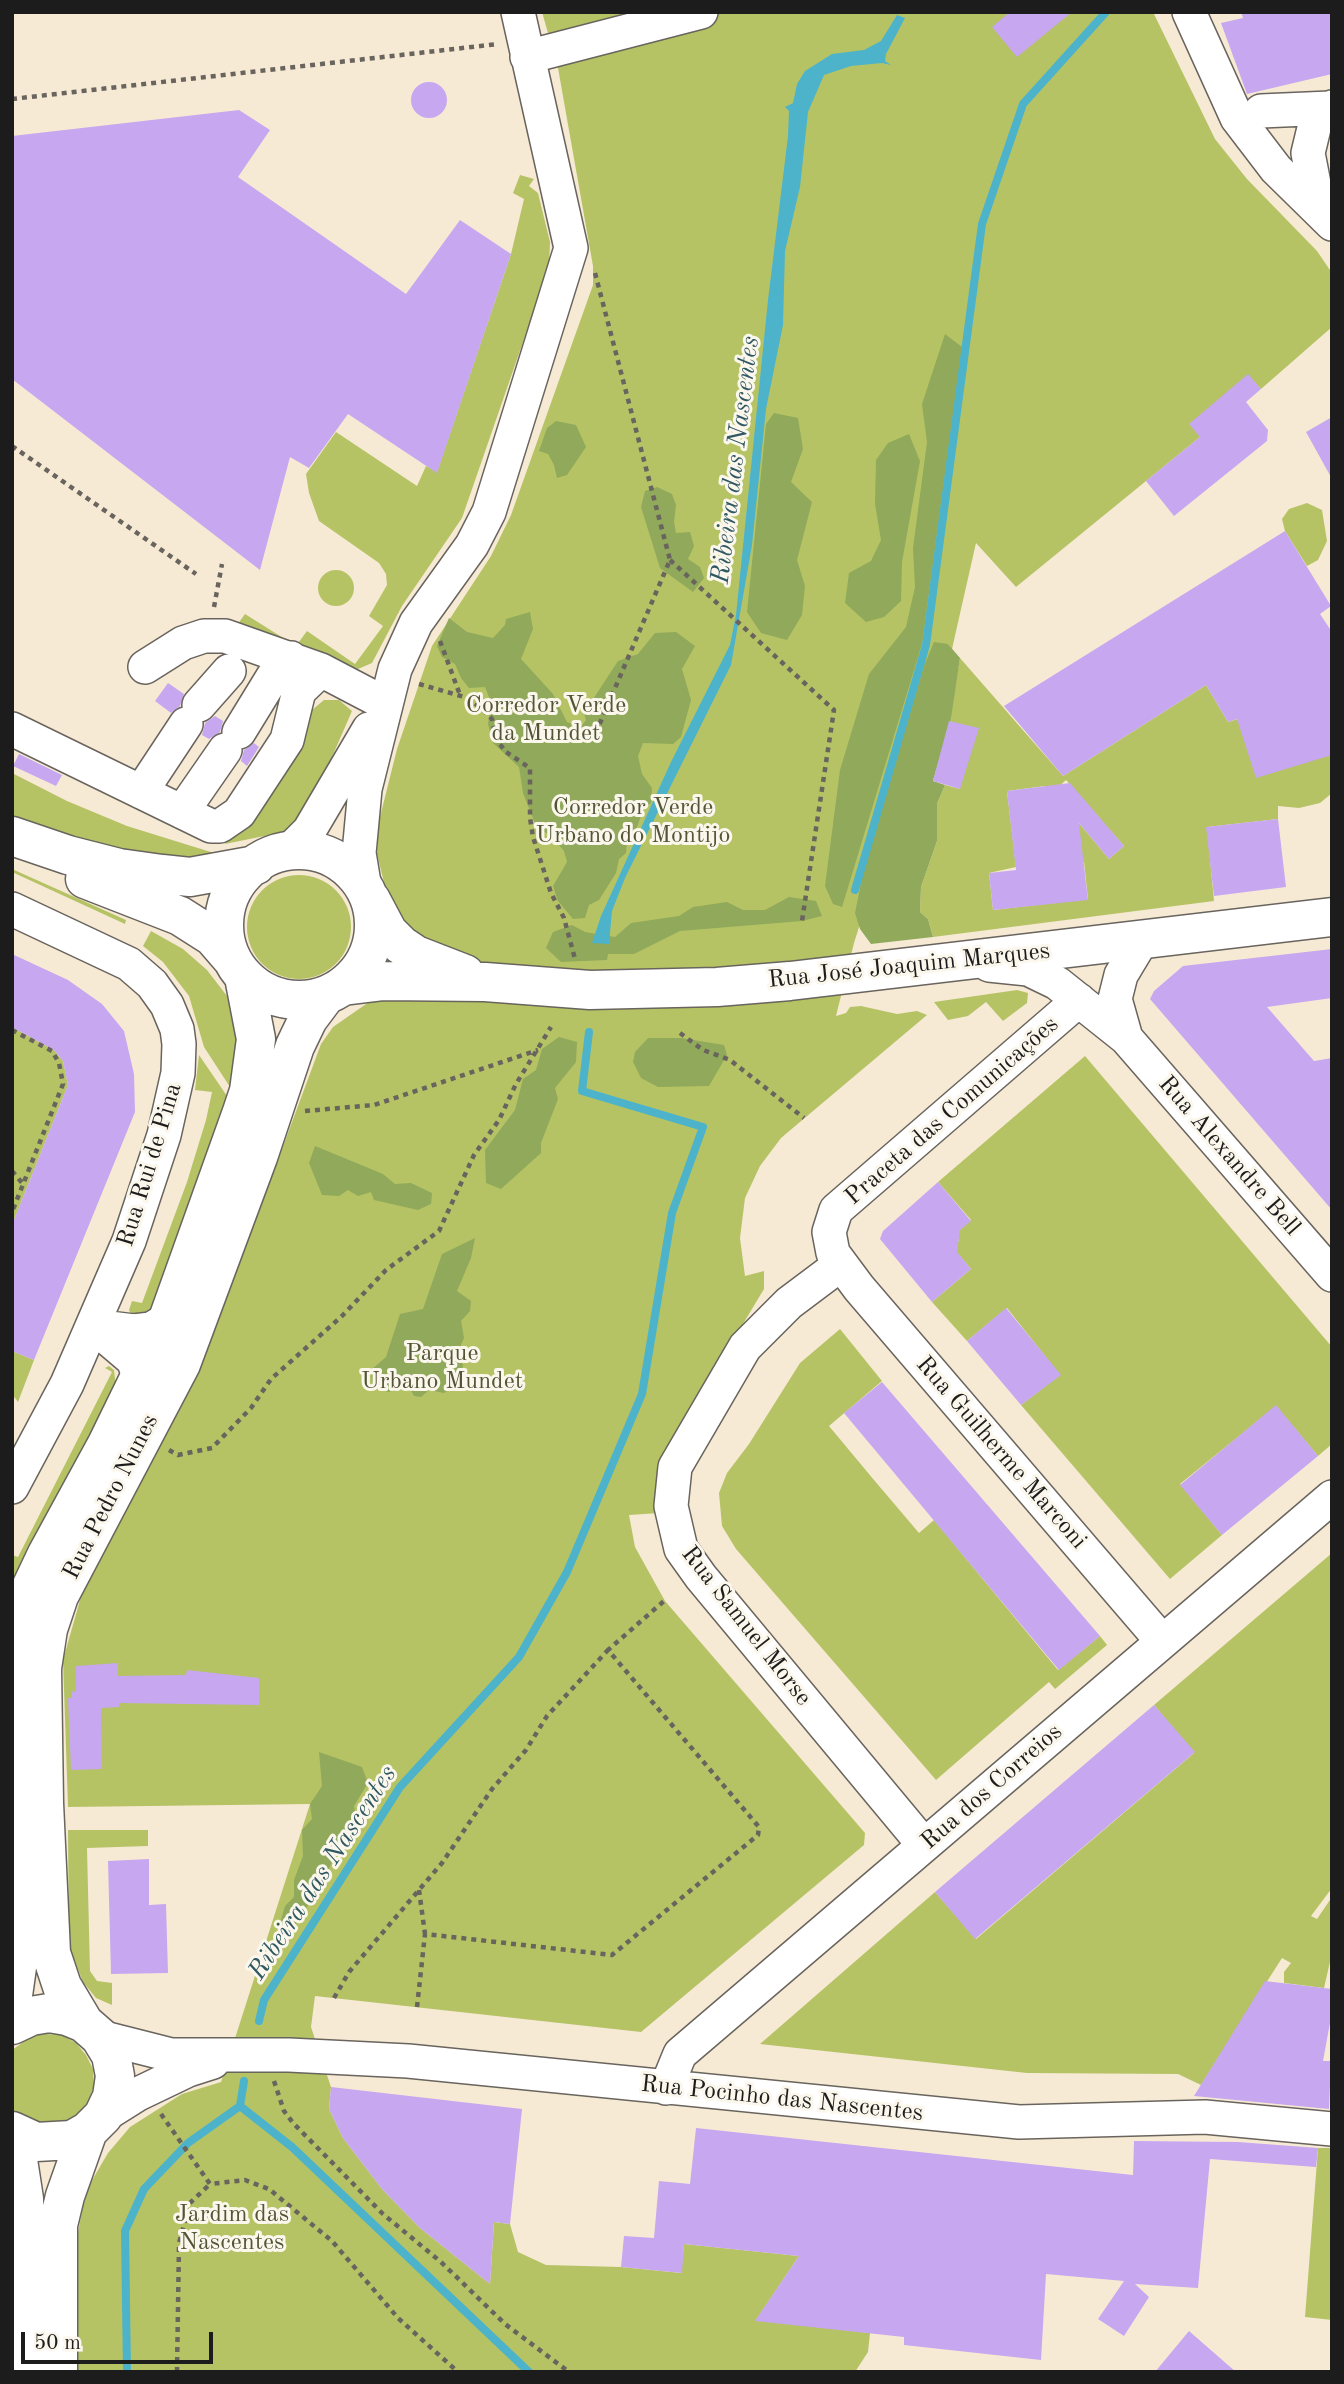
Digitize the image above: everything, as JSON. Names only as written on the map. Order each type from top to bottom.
[{"type":"main road","points":[[12,836],[68,855],[119,868],[190,877],[311,851],[332,859],[351,872],[366,892],[373,915],[373,935],[368,955],[358,972],[335,990],[305,1000],[283,999],[262,990],[238,968],[213,937],[180,916],[12,849]]},
{"type":"main road","points":[[238,968],[225,939],[224,918],[229,897],[240,879],[272,858]]},
{"type":"main road","name":"Rua José Joaquim Marques","points":[[366,892],[388,932],[401,945],[416,955],[485,982]]},
{"type":"main road","name":"Rua José Joaquim Marques","points":[[335,990],[384,981],[485,982],[632,991],[772,983],[1332,917]]},
{"type":"main road","name":"Rua Pedro Nunes","points":[[12,2001],[20,1946],[14,1695],[17,1639],[28,1594],[168,1319],[249,1091],[256,1038],[238,968]]},
{"type":"main road","name":"Rua Pedro Nunes","points":[[58,2372],[58,2225],[65,2196],[96,2123],[112,2097],[115,2076],[111,2055],[62,1986],[51,1954],[44,1803],[42,1668],[48,1629],[60,1596],[181,1364],[258,1157],[295,1046],[308,1020],[335,990]]},
{"type":"main road","points":[[12,2025],[31,2016],[67,2015],[92,2030]]},
{"type":"main road","points":[[12,2131],[36,2142],[54,2143],[72,2140],[96,2123]]},
{"type":"main road","points":[[12,2146],[18,2160],[24,2199],[31,2372]]},
{"type":"street","points":[[366,892],[359,853],[361,828],[365,789],[384,703],[395,669],[416,623],[472,545],[489,512],[571,248],[523,37],[701,12]]},
{"type":"street","points":[[1189,12],[1237,118],[1276,169],[1325,217]]},
{"type":"street","points":[[1325,217],[1308,153],[1315,124],[1331,107]]},
{"type":"street","points":[[1261,111],[1331,107]]},
{"type":"street","points":[[145,667],[183,643],[204,636],[225,636],[242,659],[306,664],[384,703]]},
{"type":"street","points":[[141,792],[192,714],[242,659]]},
{"type":"street","points":[[182,812],[275,674],[306,664]]},
{"type":"street","points":[[12,729],[211,827],[220,826],[239,813],[287,740],[306,664]]},
{"type":"street","points":[[272,858],[309,831],[384,703]]},
{"type":"street","name":"Rua Rui de Pina","points":[[12,909],[129,964],[152,984],[177,1029],[178,1073],[164,1135],[129,1241],[93,1326],[24,1436],[12,1487]]},
{"type":"street","name":"Rua Alexandre Bell","points":[[1126,1038],[1115,999],[1121,975],[1142,940]]},
{"type":"street","name":"Rua Alexandre Bell","points":[[959,961],[1028,969],[1057,983],[1126,1038],[1332,1275]]},
{"type":"street","name":"Praceta das Comunicações","points":[[841,1264],[833,1253],[829,1231],[836,1210],[1079,1000]]},
{"type":"street","name":"Rua Guilherme Marconi","points":[[841,1264],[1162,1642]]},
{"type":"street","name":"Rua Samuel Morse","points":[[841,1264],[789,1303],[745,1347],[675,1467],[671,1506],[681,1549],[695,1569],[924,1845]]},
{"type":"street","points":[[93,1326],[134,1331],[151,1329],[168,1319]]},
{"type":"street","points":[[93,1326],[133,1360],[140,1378]]},
{"type":"street","name":"Rua dos Correios","points":[[666,2088],[680,2054],[1332,1497]]},
{"type":"street","name":"Rua Pocinho das Nascentes","points":[[92,2030],[171,2055],[289,2055],[408,2061],[1019,2122],[1205,2118],[1332,2129]]},
{"type":"street","name":"Rua Pocinho das Nascentes","points":[[96,2123],[138,2094],[188,2070],[232,2057]]},
{"type":"path","points":[[12,99],[523,37]]},
{"type":"path","points":[[571,248],[590,252],[670,560],[834,710],[802,921]]},
{"type":"path","points":[[12,446],[196,574]]},
{"type":"path","points":[[597,730],[670,560]]},
{"type":"path","points":[[438,637],[460,696]]},
{"type":"path","points":[[418,684],[460,696],[482,709],[492,719],[496,740],[506,752],[522,759],[530,768],[530,818],[533,837],[551,893],[565,918],[576,963]]},
{"type":"path","points":[[161,1447],[178,1455],[212,1448],[251,1408],[271,1379],[342,1316],[386,1270],[439,1231],[456,1189],[551,1027]]},
{"type":"path","points":[[12,1030],[52,1051],[59,1063],[63,1084],[12,1212]]},
{"type":"path","points":[[680,1033],[703,1050],[730,1060],[804,1118]]},
{"type":"path","points":[[294,1111],[323,1112],[374,1105],[539,1050]]},
{"type":"path","points":[[12,1171],[23,1184]]},
{"type":"path","points":[[334,1998],[349,1972],[442,1863],[492,1789],[526,1750],[547,1716],[608,1650],[664,1601]]},
{"type":"path","points":[[425,1934],[612,1955],[758,1835],[759,1827],[608,1650]]},
{"type":"path","points":[[417,2007],[425,1934],[419,1889]]},
{"type":"path","points":[[274,2074],[279,2100],[293,2123],[383,2214],[441,2262],[505,2325],[569,2372]]},
{"type":"path","points":[[174,2133],[210,2183]]},
{"type":"path","points":[[177,2372],[179,2243],[191,2203],[210,2183],[245,2180],[269,2189],[332,2241],[398,2318],[458,2372]]},
{"type":"green space","name":"Corredor Verde Urbano do Montijo","points":[[542,12],[1153,12],[1215,139],[1247,179],[1317,251],[1332,273],[1332,327],[1261,389],[1248,375],[1200,437],[1016,587],[976,543],[952,649],[948,644],[854,943],[836,1016],[846,1013],[850,1007],[861,1006],[897,1014],[917,1011],[927,1015],[781,1138],[760,1166],[745,1198],[740,1238],[745,1276],[764,1271],[764,1289],[666,1452],[659,1513],[629,1515],[635,1547],[665,1601],[865,1833],[864,1845],[641,2032],[315,1996],[311,2027],[331,2087],[329,2109],[343,2138],[382,2189],[420,2228],[490,2284],[494,2222],[510,2224],[518,2252],[546,2265],[621,2267],[681,2273],[684,2244],[799,2256],[756,2320],[870,2333],[868,2352],[855,2372],[77,2372],[75,2248],[83,2206],[91,2182],[108,2153],[130,2127],[182,2094],[221,2082],[310,1804],[68,1807],[63,1660],[82,1593],[201,1367],[321,1044],[333,1027],[379,995],[392,967],[392,915],[377,854],[379,821],[397,749],[432,646],[491,556],[511,515],[593,285],[593,266],[558,68]]},
{"type":"green space","points":[[520,175],[534,179],[529,186],[538,193],[550,242],[549,267],[462,518],[402,606],[372,663],[358,669],[237,625],[245,614],[296,646],[307,631],[355,664],[383,626],[369,616],[387,585],[386,574],[379,563],[319,521],[309,493],[306,474],[336,432],[417,486],[426,466],[437,472],[511,254],[524,199],[513,193]]},
{"type":"green space","points":[[945,334],[962,347],[922,644],[842,907],[833,904],[825,886],[840,770],[869,674],[906,627],[915,587],[913,548],[927,442],[922,404]]},
{"type":"green space","points":[[774,413],[798,418],[803,449],[791,482],[812,502],[797,560],[805,586],[802,615],[787,640],[761,633],[747,612],[766,424]]},
{"type":"green space","points":[[556,421],[576,425],[586,447],[567,475],[557,478],[548,454],[539,451],[547,428]]},
{"type":"green space","points":[[909,434],[920,461],[902,562],[901,601],[884,617],[866,622],[845,603],[849,573],[871,561],[881,540],[875,504],[876,460],[888,443]]},
{"type":"green space","points":[[657,487],[672,494],[676,505],[676,533],[690,532],[694,546],[688,559],[700,567],[704,578],[693,592],[660,568],[641,507],[645,491]]},
{"type":"green space","points":[[1307,503],[1322,510],[1327,541],[1318,560],[1307,566],[1285,531],[1282,519],[1289,509]]},
{"type":"green space","points":[[336,570],[349,575],[354,588],[349,601],[336,606],[323,601],[318,588],[323,575]]},
{"type":"green space","name":"Corredor Verde da Mundet","points":[[530,612],[533,629],[521,659],[553,694],[567,722],[581,727],[586,720],[584,713],[618,661],[638,654],[655,633],[676,632],[695,646],[682,669],[691,700],[681,737],[673,744],[643,743],[638,756],[642,774],[652,788],[651,803],[643,810],[636,830],[627,841],[626,853],[619,859],[616,873],[599,900],[589,905],[585,918],[573,919],[558,901],[553,886],[567,862],[564,851],[552,837],[536,826],[523,793],[519,767],[493,743],[488,724],[491,702],[485,687],[469,688],[455,664],[442,657],[437,646],[449,618],[467,632],[493,638],[505,625],[506,619]]},
{"type":"green space","points":[[934,642],[948,644],[960,658],[951,718],[933,781],[945,785],[937,804],[937,841],[921,887],[920,912],[928,919],[933,937],[871,944],[860,929],[855,913],[863,873],[924,666]]},
{"type":"green space","points":[[960,658],[1063,776],[1206,685],[1228,722],[1332,690],[1332,793],[1320,803],[1299,808],[1278,806],[1278,819],[1207,827],[1214,901],[933,937],[928,919],[920,912],[921,887],[937,841],[937,804],[945,785],[960,789],[949,721]],"holes":[[[1066,780],[1124,846],[1109,859],[1053,792]],[[1045,786],[1058,864],[1084,862],[1088,899],[993,910],[989,873],[1016,867],[1007,791]]]},
{"type":"green space","points":[[324,700],[339,700],[352,711],[312,803],[298,822],[284,832],[225,844],[256,806],[312,710]]},
{"type":"green space","points":[[12,773],[67,801],[127,826],[214,853],[275,844],[252,855],[194,868],[12,825]]},
{"type":"green space","points":[[12,869],[126,920],[125,924],[12,872]]},
{"type":"green space","points":[[299,875],[319,879],[336,890],[347,907],[351,927],[347,947],[336,964],[319,975],[299,979],[279,975],[262,964],[251,947],[247,927],[251,907],[262,890],[279,879]]},
{"type":"green space","points":[[789,897],[816,901],[822,916],[802,921],[680,931],[634,954],[608,954],[607,960],[561,962],[546,948],[553,932],[572,925],[585,932],[615,937],[631,923],[679,916],[693,907],[727,902],[743,910],[765,910]]},
{"type":"green space","points":[[151,931],[183,949],[207,970],[227,996],[236,1039],[236,1067],[230,1087],[204,1047],[189,996],[163,962],[143,946]]},
{"type":"green space","points":[[1017,990],[1028,993],[1027,1003],[1003,1021],[986,1002],[968,1016],[948,1020],[934,1002]]},
{"type":"green space","points":[[12,1027],[54,1050],[63,1061],[68,1085],[12,1225]]},
{"type":"green space","points":[[559,1037],[577,1042],[576,1062],[555,1088],[558,1099],[541,1143],[541,1153],[501,1189],[486,1183],[485,1150],[515,1110],[523,1079],[536,1070],[542,1049]]},
{"type":"green space","points":[[648,1038],[681,1038],[724,1045],[727,1055],[709,1086],[658,1087],[641,1078],[633,1062],[635,1052]]},
{"type":"green space","points":[[199,1055],[227,1096],[150,1311],[142,1317],[132,1316],[129,1310],[132,1301],[142,1303],[187,1182],[206,1120],[212,1092],[195,1090]]},
{"type":"green space","points":[[1085,1056],[1332,1347],[1332,1444],[1318,1456],[1276,1406],[1180,1484],[1222,1535],[1170,1579],[1021,1405],[1060,1375],[1007,1308],[967,1341],[932,1302],[971,1269],[954,1249],[959,1240],[955,1234],[971,1220],[938,1182]]},
{"type":"green space","points":[[315,1146],[383,1174],[395,1184],[411,1183],[432,1193],[431,1204],[418,1210],[374,1200],[371,1192],[358,1196],[348,1190],[339,1196],[322,1195],[309,1163]]},
{"type":"green space","name":"Parque Urbano Mundet","points":[[475,1238],[471,1258],[457,1291],[471,1301],[470,1311],[461,1321],[464,1338],[457,1354],[463,1365],[459,1384],[444,1393],[429,1390],[421,1397],[414,1396],[409,1387],[388,1392],[372,1384],[371,1370],[386,1357],[400,1314],[423,1309],[442,1254]]},
{"type":"green space","points":[[840,1329],[882,1381],[829,1426],[874,1480],[919,1533],[934,1520],[1058,1670],[1100,1636],[1107,1645],[1055,1689],[1049,1682],[936,1780],[736,1549],[722,1526],[719,1493],[727,1473],[749,1444],[800,1363]]},
{"type":"green space","points":[[12,1351],[34,1360],[18,1402],[12,1394]]},
{"type":"green space","points":[[109,1366],[114,1370],[116,1387],[12,1589],[12,1555],[18,1557],[112,1372],[105,1368]]},
{"type":"green space","points":[[1332,1553],[1332,1888],[1311,1916],[1317,1919],[1332,1897],[1332,1953],[1324,1988],[1284,1983],[1284,1972],[1291,1963],[1282,1958],[1201,2085],[1178,2074],[1027,2073],[760,2044],[935,1892],[976,1939],[1194,1753],[1154,1705]]},
{"type":"green space","points":[[319,1752],[362,1767],[368,1783],[354,1806],[357,1826],[341,1838],[329,1869],[318,1883],[311,1902],[299,1916],[293,1933],[284,1931],[281,1920],[285,1906],[294,1897],[294,1880],[303,1856],[302,1830],[312,1819],[310,1804],[322,1786]]},
{"type":"green space","points":[[68,1830],[148,1830],[148,1846],[87,1848],[90,1971],[97,1981],[112,1983],[112,2005],[96,1998],[83,1982],[69,1946]]},
{"type":"green space","points":[[62,2035],[76,2043],[93,2069],[94,2085],[89,2100],[80,2113],[67,2122],[51,2126],[23,2119],[12,2110],[12,2050],[32,2036]]},
{"type":"green space","points":[[1318,2148],[1332,2148],[1332,2320],[1305,2317]]},
{"type":"water","points":[[897,15],[905,18],[886,54],[885,61],[891,65],[882,63],[851,66],[824,75],[808,112],[800,187],[785,251],[783,325],[766,409],[752,545],[731,665],[625,878],[612,911],[609,944],[592,943],[601,916],[671,762],[730,645],[736,615],[768,300],[788,136],[789,111],[785,107],[793,103],[797,84],[805,71],[832,54],[864,50],[881,41]]},
{"type":"building","points":[[1010,12],[1072,12],[1017,57],[992,27]]},
{"type":"building","points":[[1241,12],[1332,12],[1332,74],[1247,94],[1221,23],[1243,18]]},
{"type":"building","points":[[429,82],[442,87],[447,100],[442,113],[429,118],[416,113],[411,100],[416,87]]},
{"type":"building","points":[[239,110],[270,130],[238,177],[406,294],[460,220],[511,254],[437,473],[348,414],[309,468],[290,457],[260,570],[12,379],[12,136]]},
{"type":"building","points":[[1248,374],[1261,389],[1246,402],[1268,430],[1267,441],[1174,516],[1146,481],[1200,437],[1189,424]]},
{"type":"building","points":[[1332,417],[1332,479],[1306,432]]},
{"type":"building","points":[[1285,531],[1331,606],[1320,614],[1332,632],[1332,755],[1256,778],[1237,719],[1228,722],[1206,685],[1063,776],[1004,706]]},
{"type":"building","points":[[168,683],[184,694],[180,706],[171,713],[155,701]]},
{"type":"building","points":[[215,716],[223,721],[220,732],[209,739],[202,735],[205,723]]},
{"type":"building","points":[[949,721],[979,728],[960,789],[933,781]]},
{"type":"building","points":[[254,743],[259,747],[247,766],[241,761],[244,750]]},
{"type":"building","points":[[19,754],[62,775],[56,786],[13,766]]},
{"type":"building","points":[[1070,783],[1124,846],[1109,859],[1079,823],[1088,900],[993,910],[989,873],[1016,870],[1007,791]]},
{"type":"building","points":[[1278,819],[1286,887],[1214,896],[1206,827]]},
{"type":"building","points":[[1332,949],[1332,998],[1267,1007],[1314,1061],[1332,1058],[1332,1210],[1150,999],[1154,991],[1183,966]]},
{"type":"building","points":[[12,954],[68,980],[102,1004],[124,1031],[134,1074],[135,1112],[34,1360],[12,1351],[12,1225],[68,1085],[63,1061],[54,1050],[12,1027]]},
{"type":"building","points":[[938,1182],[971,1221],[960,1230],[957,1252],[971,1269],[932,1302],[880,1239],[883,1231]]},
{"type":"building","points":[[1006,1308],[1061,1375],[1021,1405],[967,1341]]},
{"type":"building","points":[[882,1382],[1100,1636],[1059,1670],[844,1413]]},
{"type":"building","points":[[1276,1405],[1318,1456],[1222,1535],[1180,1485]]},
{"type":"building","points":[[118,1663],[118,1676],[186,1675],[187,1670],[259,1678],[259,1705],[119,1703],[119,1707],[101,1708],[102,1769],[71,1770],[68,1698],[72,1698],[72,1691],[76,1692],[76,1666]]},
{"type":"building","points":[[1154,1705],[1195,1752],[975,1939],[935,1892]]},
{"type":"building","points":[[149,1859],[149,1905],[166,1904],[168,1973],[111,1974],[108,1861]]},
{"type":"building","points":[[1265,1981],[1332,1989],[1332,2012],[1323,2061],[1331,2061],[1329,2109],[1194,2096]]},
{"type":"building","points":[[331,2087],[522,2109],[510,2224],[494,2222],[490,2284],[420,2228],[382,2189],[343,2138],[329,2109]]},
{"type":"building","points":[[696,2128],[1133,2175],[1134,2141],[1238,2142],[1318,2148],[1316,2167],[1210,2159],[1198,2288],[1135,2284],[1149,2297],[1124,2336],[1098,2319],[1124,2281],[1046,2274],[1041,2360],[904,2345],[904,2337],[755,2321],[799,2256],[684,2244],[682,2273],[621,2267],[624,2236],[654,2238],[659,2181],[690,2184]]},
{"type":"building","points":[[1189,2331],[1236,2372],[1155,2372]]},
{"type":"waterway","points":[[855,890],[926,645],[982,224],[1023,104],[1106,12]]},
{"type":"waterway","name":"Ribeira das Nascentes","points":[[259,2021],[264,2000],[400,1787],[519,1657],[567,1572],[642,1394],[672,1213],[703,1127],[582,1091],[589,1032]]},
{"type":"waterway","name":"Ribeira das Nascentes","points":[[127,2372],[125,2231],[144,2189],[188,2143],[240,2106],[244,2081]]},
{"type":"waterway","points":[[240,2106],[292,2147],[529,2372]]},
{"type":"park label","name":"Jardim das Nascentes","points":[[232,2229]]}]
